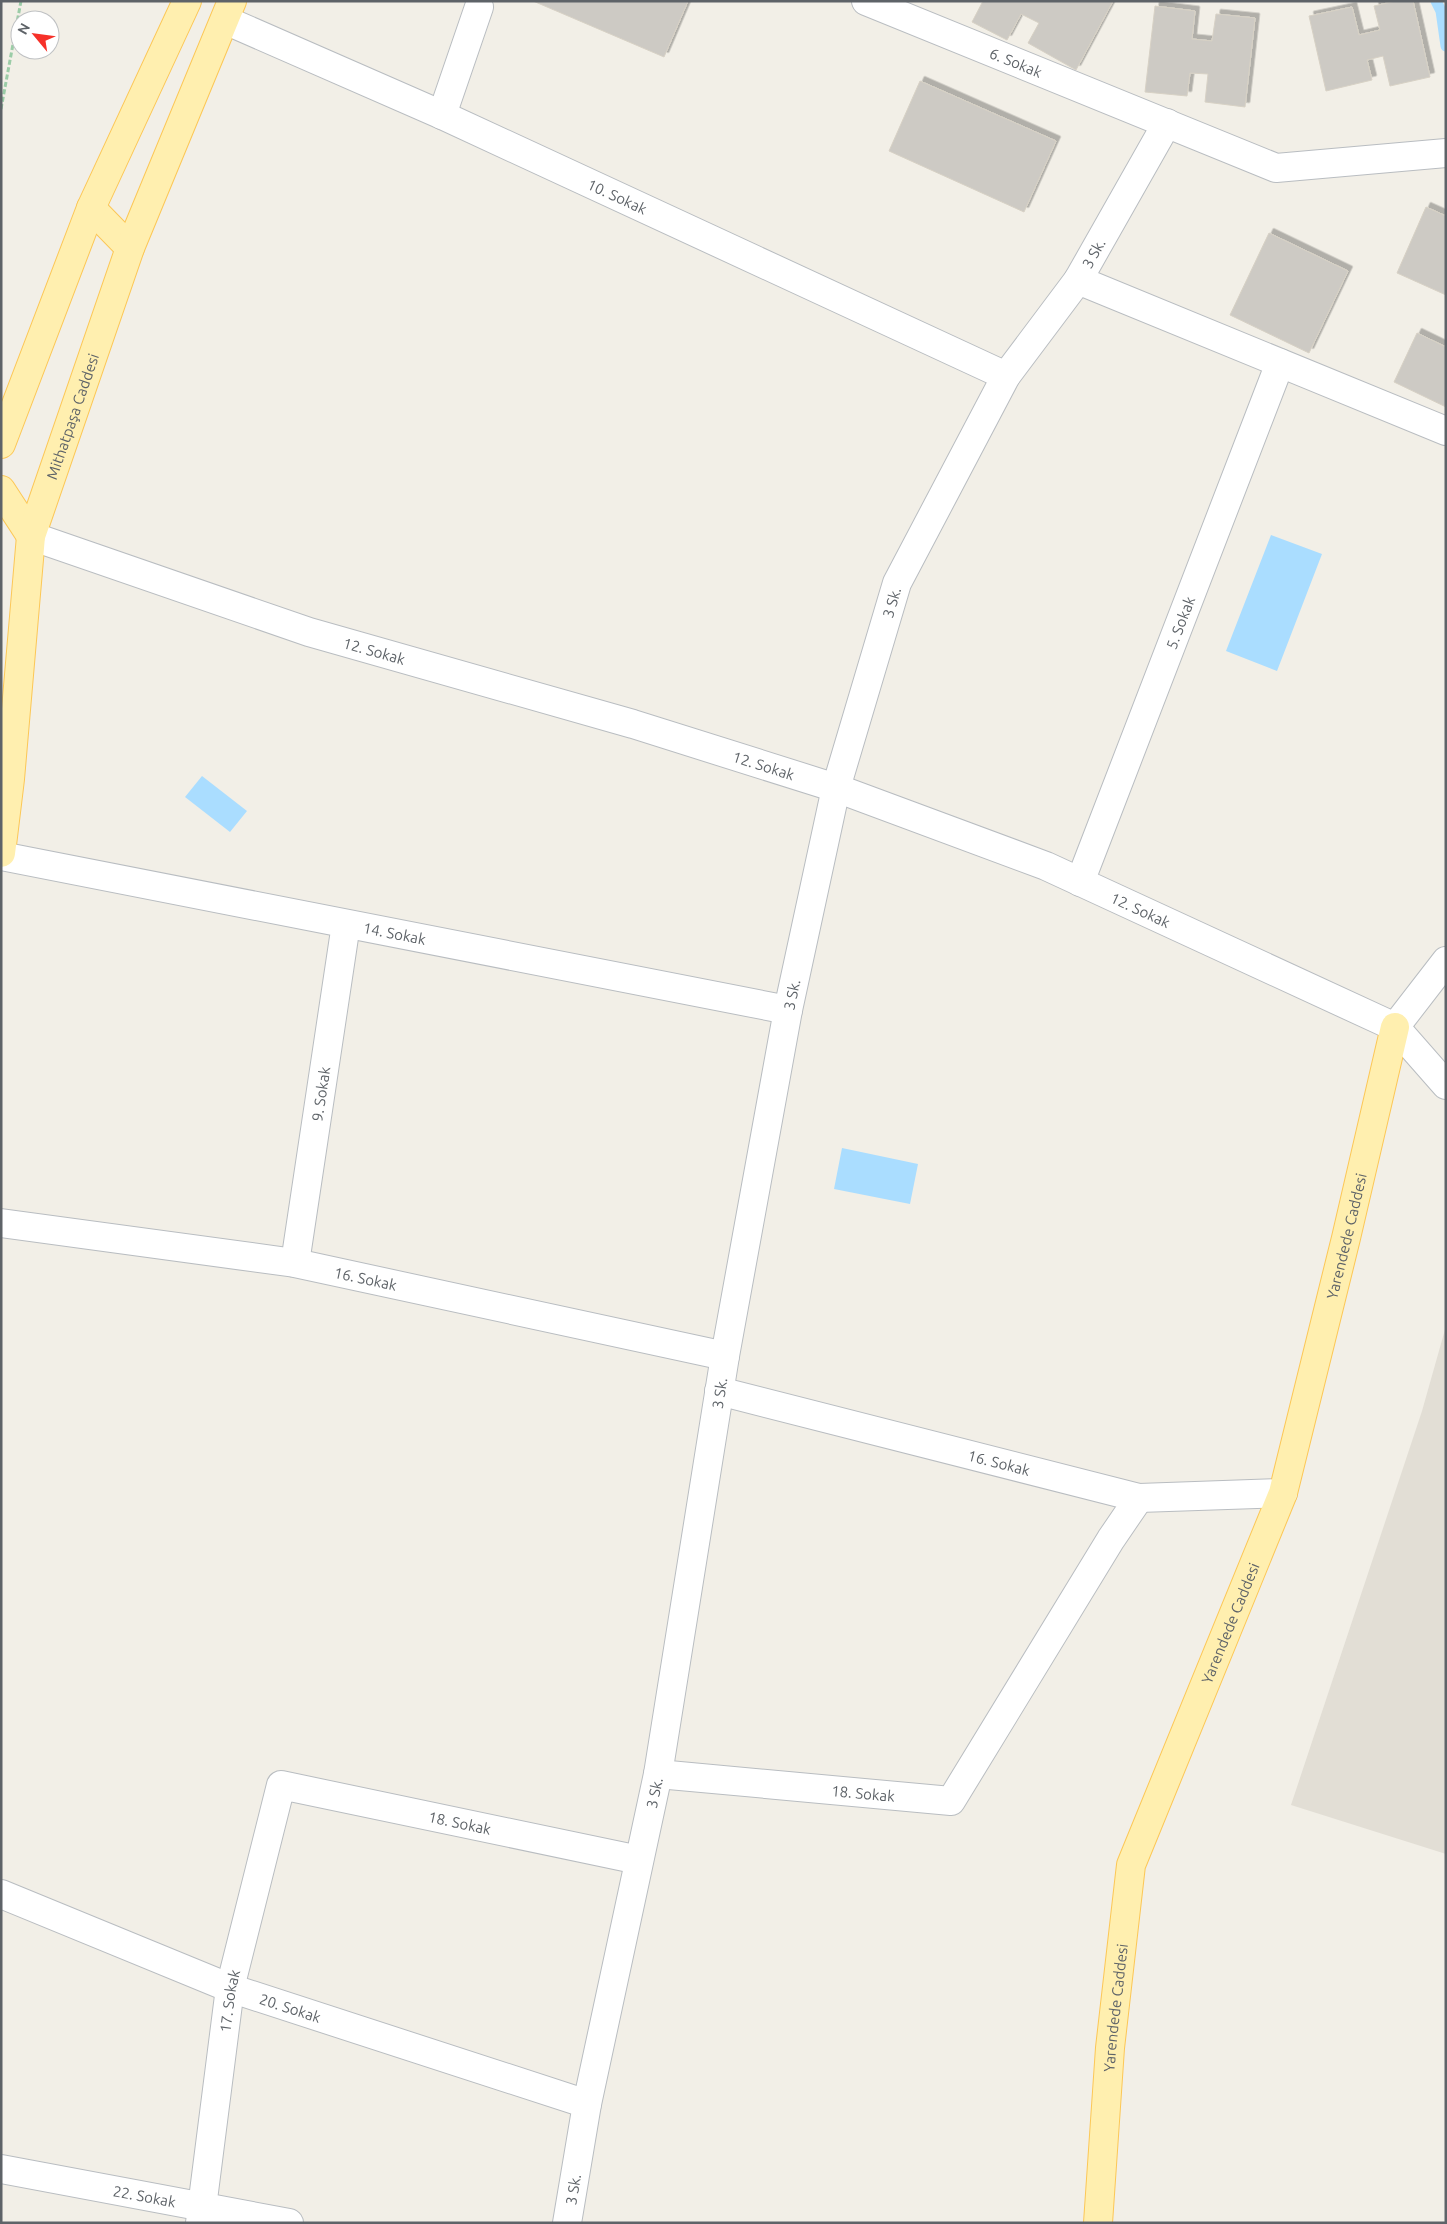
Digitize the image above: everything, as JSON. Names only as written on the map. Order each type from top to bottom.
[{"type":"main road","points":[[1,444],[91,208],[188,1]]},
{"type":"main road","name":"Mithatpaşa Caddesi","points":[[1,855],[10,779],[31,536],[130,248],[228,11]]},
{"type":"main road","points":[[91,208],[130,248]]},
{"type":"main road","points":[[1,490],[31,536]]},
{"type":"main road","name":"Yarendede Caddesi","points":[[1098,2223],[1110,2048],[1131,1865],[1282,1493],[1346,1238],[1394,1026]]},
{"type":"street","name":"6. Sokak","points":[[866,1],[1168,123]]},
{"type":"street","points":[[442,115],[475,3]]},
{"type":"street","name":"10. Sokak","points":[[228,11],[442,115],[1006,376]]},
{"type":"street","points":[[1168,123],[1276,168],[1446,153]]},
{"type":"street","name":"3 Sk.","points":[[567,2223],[587,2104],[658,1774],[725,1356],[788,1010],[836,788],[897,583],[1006,376],[1078,280],[1168,123]]},
{"type":"street","points":[[1078,280],[1446,431]]},
{"type":"street","name":"5. Sokak","points":[[1080,882],[1280,363]]},
{"type":"street","name":"12. Sokak","points":[[31,536],[308,632],[634,724],[836,788],[1046,866],[1394,1026]]},
{"type":"street","name":"14. Sokak","points":[[1,855],[788,1010]]},
{"type":"street","name":"9. Sokak","points":[[295,1263],[346,924]]},
{"type":"street","points":[[1446,961],[1394,1026],[1446,1085]]},
{"type":"street","name":"16. Sokak","points":[[1,1223],[295,1263],[725,1356]]},
{"type":"street","name":"16. Sokak","points":[[719,1391],[1139,1498],[1282,1493]]},
{"type":"street","name":"18. Sokak","points":[[658,1774],[951,1801],[1111,1539],[1139,1498]]},
{"type":"street","name":"18. Sokak","points":[[281,1785],[639,1860]]},
{"type":"street","name":"17. Sokak","points":[[202,2214],[230,1988],[281,1785]]},
{"type":"street","name":"20. Sokak","points":[[1,1894],[230,1988],[587,2104]]},
{"type":"street","name":"22. Sokak","points":[[1,2169],[202,2214],[289,2223]]},
{"type":"path","points":[[1,109],[20,1]]},
{"type":"shaded area","points":[[1446,1326],[1446,1854],[1291,1805],[1422,1411]]},
{"type":"water","points":[[1271,535],[1322,554],[1277,671],[1226,651]]},
{"type":"water","points":[[202,776],[247,811],[230,832],[185,797]]},
{"type":"water","points":[[842,1148],[918,1164],[910,1204],[834,1189]]},
{"type":"building","points":[[533,1],[688,1],[664,57]]},
{"type":"building","points":[[983,1],[1113,1],[1076,70],[1028,43],[1039,23],[1021,14],[1007,40],[972,22]]},
{"type":"building","points":[[1396,1],[1413,1],[1430,77],[1390,86],[1383,56],[1367,60],[1372,80],[1326,91],[1309,16],[1352,7],[1359,35],[1380,30],[1374,6]]},
{"type":"building","points":[[1155,6],[1195,11],[1192,39],[1212,41],[1216,14],[1255,18],[1245,107],[1205,102],[1208,74],[1190,73],[1187,96],[1145,92]]},
{"type":"building","points":[[920,81],[1056,141],[1024,212],[889,151]]},
{"type":"building","points":[[1426,207],[1446,216],[1446,295],[1397,273]]},
{"type":"building","points":[[1269,233],[1348,271],[1309,353],[1230,315]]},
{"type":"building","points":[[1417,333],[1446,347],[1446,407],[1394,382]]},
{"type":"waterway","points":[[1436,1],[1441,11],[1446,46]]}]
